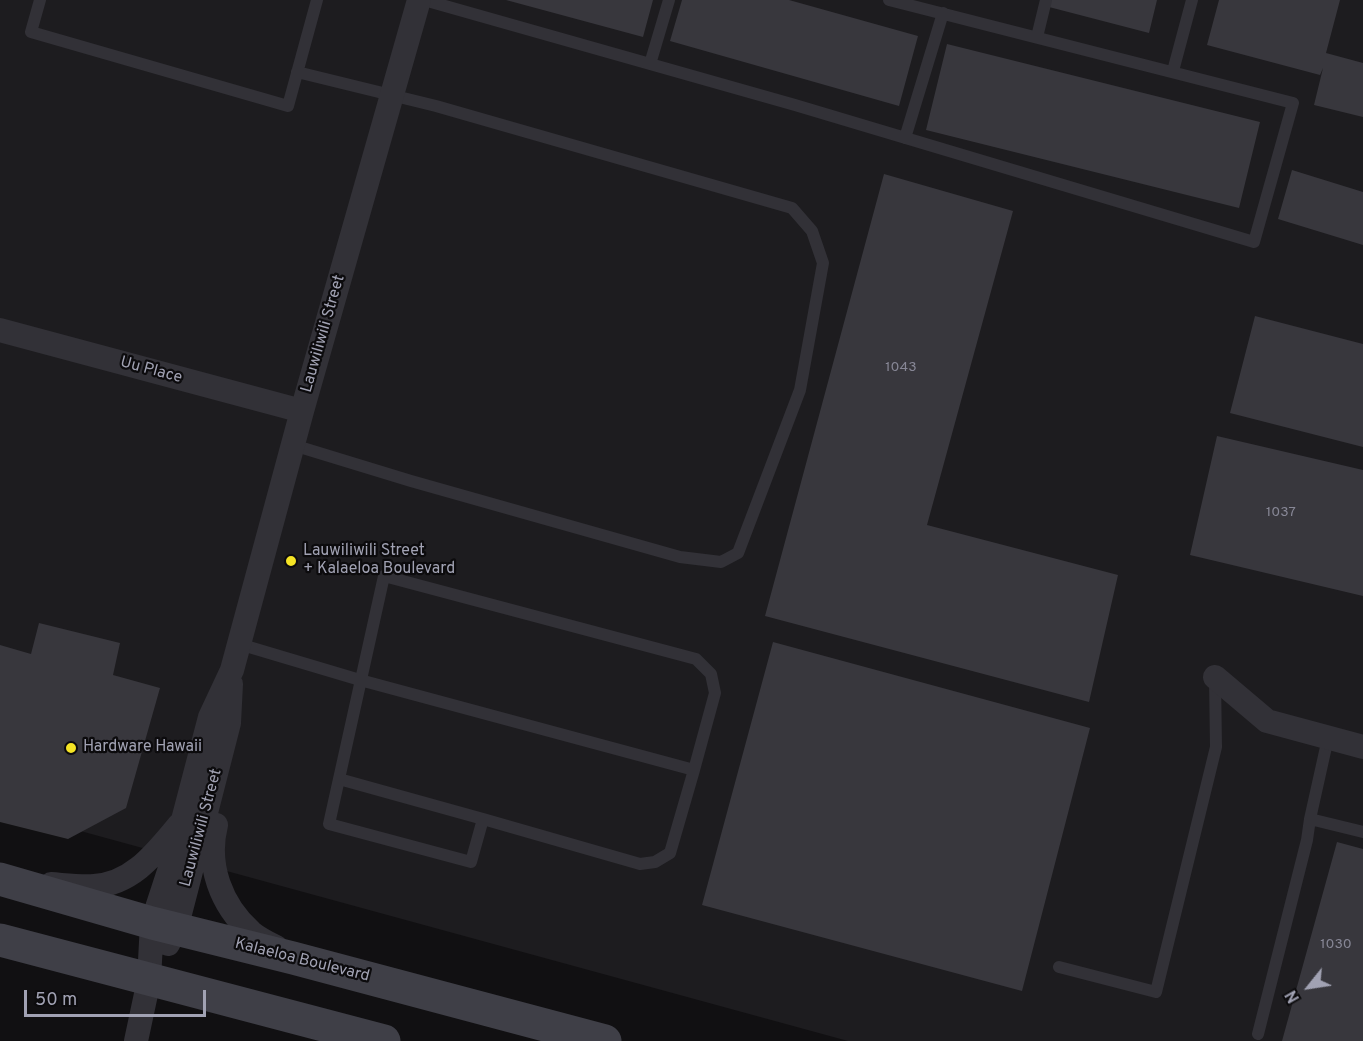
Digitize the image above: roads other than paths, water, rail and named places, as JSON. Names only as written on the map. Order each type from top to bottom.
[{"type":"main road","name":"Kalaeloa Boulevard","points":[[5,881],[164,926],[605,1041]]},
{"type":"main road","points":[[0,940],[384,1041]]},
{"type":"street","name":"Lauwiliwili Street","points":[[164,926],[172,862],[210,717],[232,670],[302,411],[418,0]]},
{"type":"street","name":"Uu Place","points":[[0,330],[302,411]]},
{"type":"street","name":"Lauwiliwili Street","points":[[136,1041],[164,926],[229,723],[232,670]]},
{"type":"street","points":[[1215,677],[1267,721],[1363,747]]},
{"type":"street","points":[[229,723],[234,757],[215,830],[212,856],[216,880],[225,900],[237,917],[253,933],[293,958]]},
{"type":"street","points":[[5,881],[94,886],[115,882],[146,863],[182,821]]},
{"type":"lane","points":[[40,0],[31,32],[288,106],[317,0]]},
{"type":"lane","points":[[424,0],[905,138],[1254,242],[1293,103],[890,0]]},
{"type":"lane","points":[[650,64],[669,0]]},
{"type":"lane","points":[[1037,37],[1046,0]]},
{"type":"lane","points":[[1173,71],[1192,0]]},
{"type":"lane","points":[[905,138],[943,13]]},
{"type":"lane","points":[[293,444],[411,481],[681,557],[721,562],[738,553],[800,390],[823,263],[812,231],[792,208],[436,106],[297,72]]},
{"type":"lane","points":[[339,778],[483,819],[640,864],[656,862],[670,853],[715,693],[711,674],[696,659],[384,576],[360,680],[329,824],[471,862],[483,819]]},
{"type":"lane","points":[[239,644],[360,680],[694,770]]},
{"type":"lane","points":[[1059,967],[1156,992],[1216,747],[1215,677]]},
{"type":"lane","points":[[1258,1034],[1307,840],[1328,738]]},
{"type":"lane","points":[[1310,819],[1363,832]]},
{"type":"place","name":"Lauwiliwili Street + Kalaeloa Boulevard","points":[[291,561]]},
{"type":"place","name":"Hardware Hawaii","points":[[71,748]]}]
